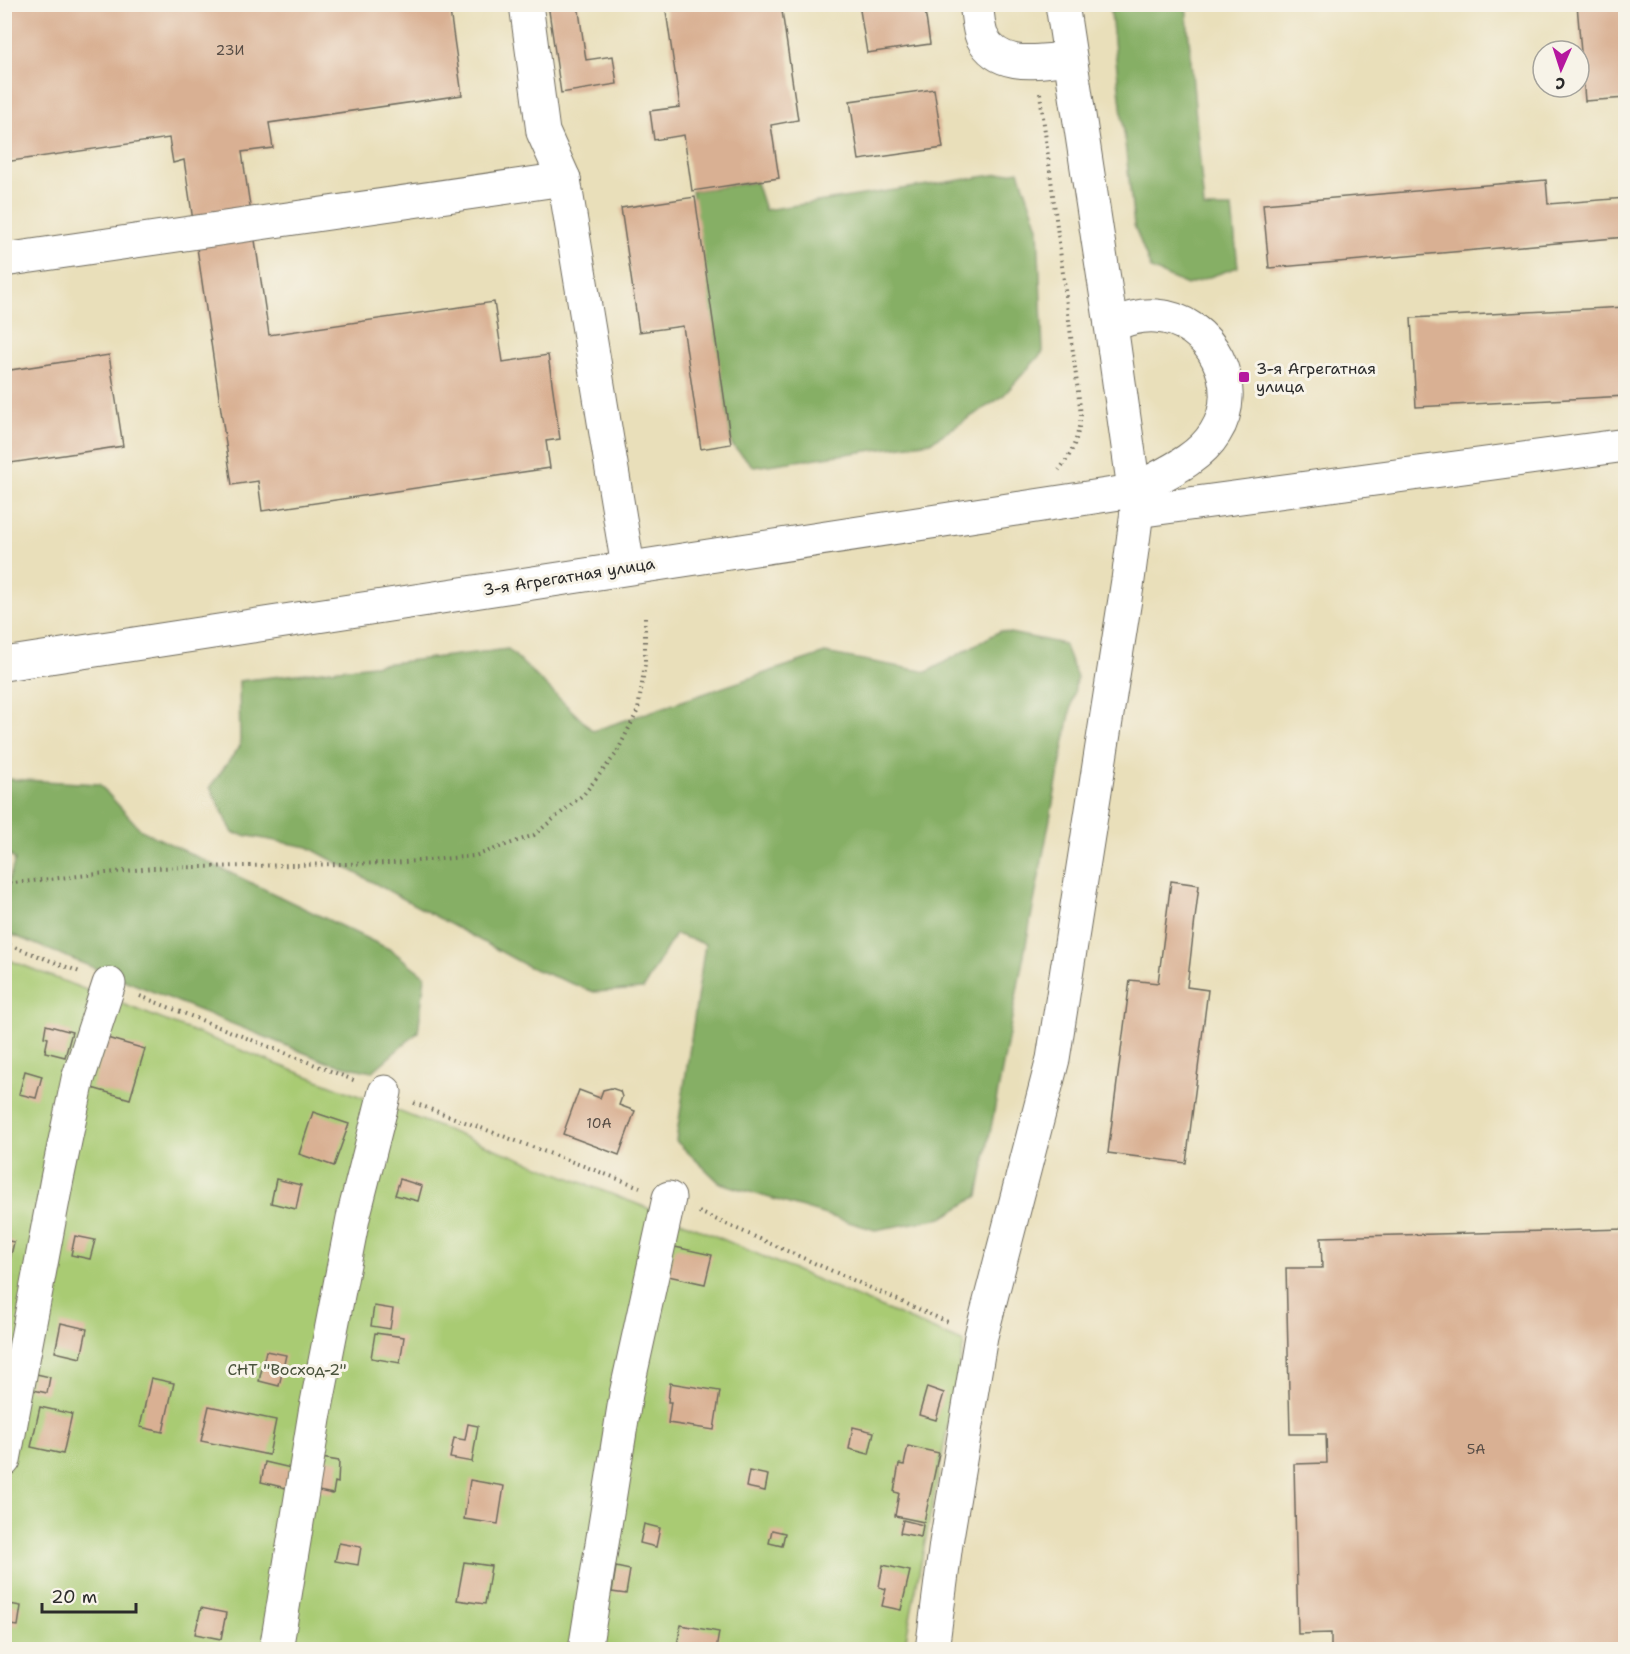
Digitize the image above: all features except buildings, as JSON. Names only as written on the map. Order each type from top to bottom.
[{"type":"street","points":[[526,4],[543,132],[564,179],[628,567]]},
{"type":"street","points":[[976,4],[981,35],[989,46],[1012,61],[1036,62],[1070,58]]},
{"type":"street","points":[[932,1650],[946,1543],[981,1336],[1053,1059],[1128,580],[1135,501],[1111,325],[1062,4]]},
{"type":"street","points":[[4,260],[564,179]]},
{"type":"street","points":[[1111,325],[1141,316],[1158,316],[1183,323],[1203,338],[1218,358],[1226,383],[1225,408],[1216,433],[1199,452],[1135,501]]},
{"type":"street","name":"3-я Агрегатная улица","points":[[4,664],[628,567],[1135,501],[1626,445]]},
{"type":"street","points":[[4,1460],[78,1079],[109,984]]},
{"type":"street","points":[[276,1650],[315,1413],[353,1218],[385,1092]]},
{"type":"street","points":[[585,1650],[627,1394],[669,1198]]},
{"type":"path","points":[[1036,62],[1081,416],[1078,436],[1070,457],[1057,472]]},
{"type":"path","points":[[4,884],[153,868],[393,862],[475,856],[534,835],[584,794],[616,754],[638,710],[645,664],[645,615]]},
{"type":"path","points":[[4,943],[385,1092],[669,1198],[981,1336]]},
{"type":"green space","points":[[1110,5],[1186,5],[1204,208],[1232,208],[1238,267],[1187,285],[1151,269],[1134,225]]},
{"type":"green space","points":[[1019,171],[1038,227],[1043,352],[1002,397],[931,442],[754,467],[731,444],[692,191],[756,182],[765,210]]},
{"type":"green space","points":[[1000,631],[1064,644],[1077,677],[978,1196],[942,1218],[875,1230],[720,1183],[676,1141],[705,944],[675,934],[643,989],[594,992],[529,967],[308,847],[233,833],[210,787],[240,746],[239,681],[508,649],[593,731],[825,653],[927,672]]},
{"type":"green space","points":[[5,779],[99,784],[141,830],[391,950],[425,976],[418,1032],[372,1072],[327,1062],[5,932],[5,892],[15,860],[5,850]]},
{"type":"green space","name":"СНТ \"Восход-2\"","points":[[4,958],[678,1220],[964,1343],[904,1649],[5,1649]]},
{"type":"place","name":"3-я Агрегатная улица","points":[[1244,377]]}]
